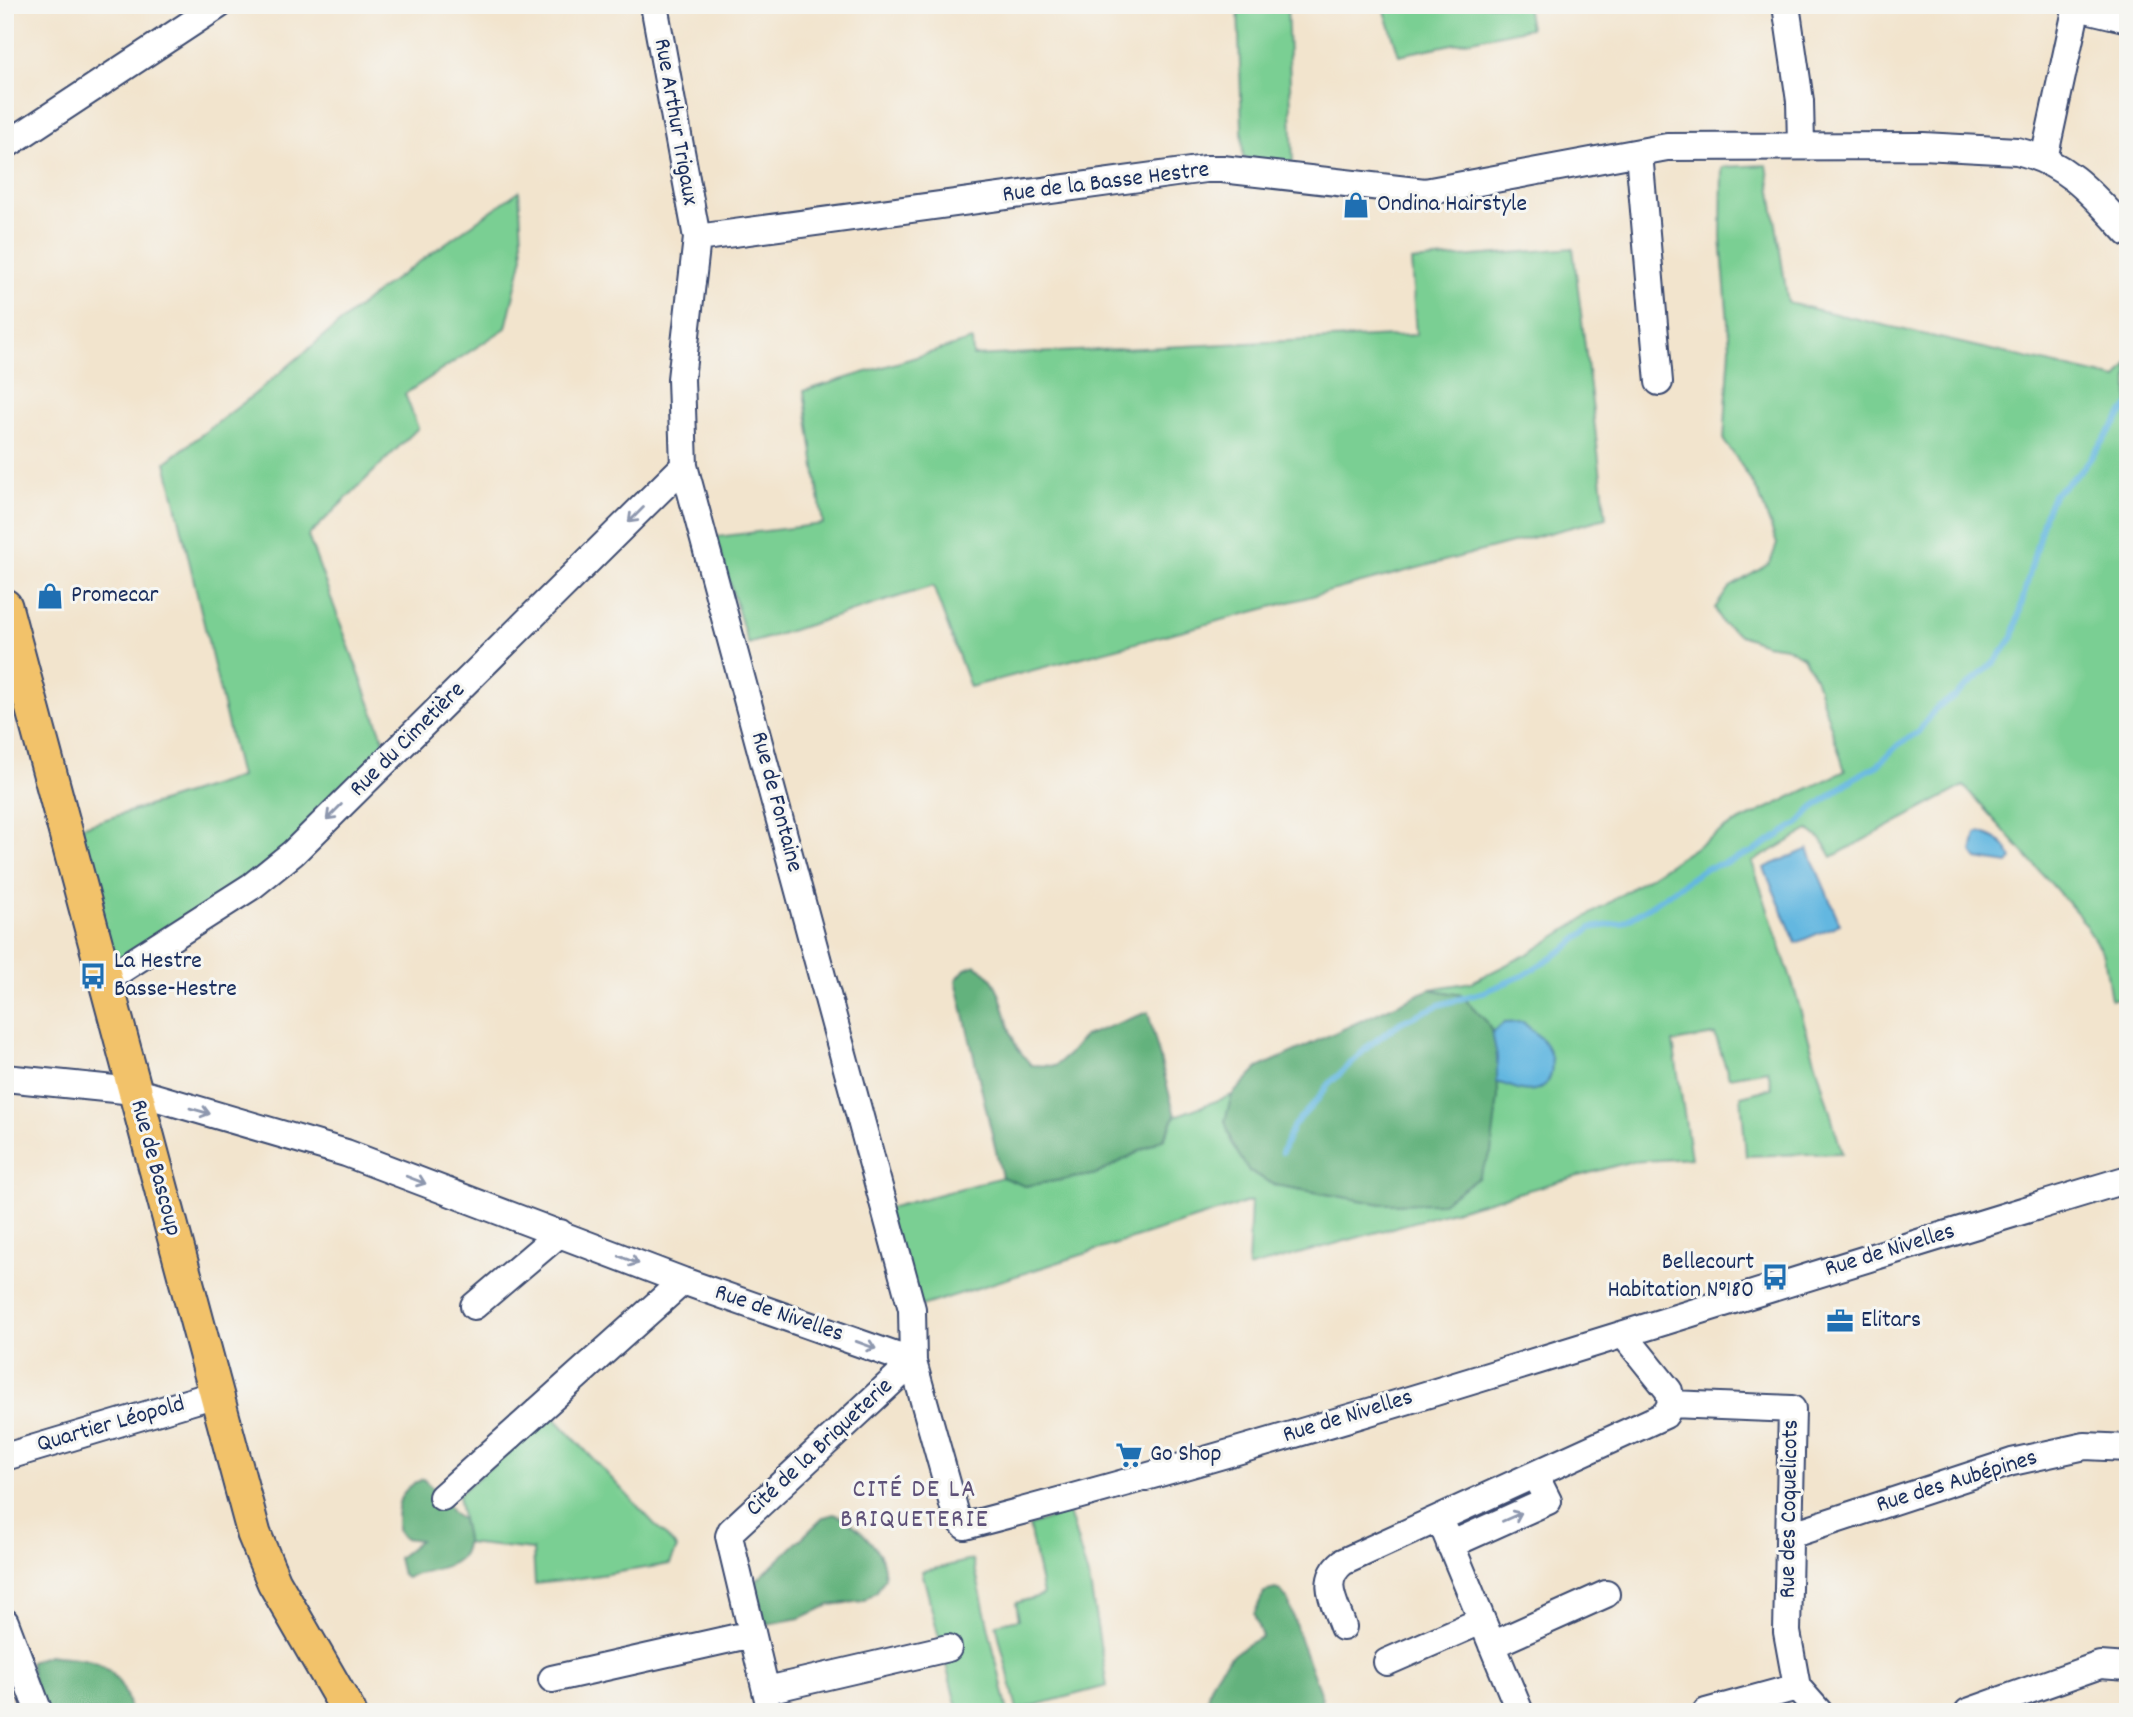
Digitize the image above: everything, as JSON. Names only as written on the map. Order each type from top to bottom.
[{"type":"main road","name":"Rue de Bascoup","points":[[5,606],[254,1534],[274,1581],[349,1712]]},
{"type":"street","points":[[5,146],[219,5]]},
{"type":"street","name":"Rue Arthur Trigaux","points":[[654,5],[697,238]]},
{"type":"street","points":[[1786,5],[1800,101],[1801,145]]},
{"type":"street","points":[[2044,159],[2075,15],[2085,9],[2128,19]]},
{"type":"street","name":"Rue de la Basse Hestre","points":[[697,238],[1205,169],[1425,192],[1667,147],[1801,145],[1936,146],[2017,151],[2061,167],[2128,233]]},
{"type":"street","points":[[1639,153],[1659,382]]},
{"type":"street","name":"Rue de Fontaine","points":[[697,238],[681,379],[684,466],[912,1309],[913,1362]]},
{"type":"street","name":"Rue du Cimetière","points":[[105,980],[252,886],[293,853],[684,466]]},
{"type":"street","name":"Rue de Nivelles","points":[[5,1078],[134,1091],[346,1153],[683,1280],[913,1362],[956,1515],[965,1526],[1112,1488],[1624,1335],[2128,1179]]},
{"type":"street","points":[[474,1306],[560,1233]]},
{"type":"street","name":"Rue de Nivelles","points":[[442,1497],[683,1280]]},
{"type":"street","points":[[1343,1627],[1330,1589],[1331,1574],[1343,1562],[1665,1415],[1671,1404],[1669,1391],[1624,1335]]},
{"type":"street","name":"Cité de la Briqueterie","points":[[752,1634],[731,1531],[913,1362]]},
{"type":"street","name":"Quartier Léopold","points":[[5,1457],[216,1394]]},
{"type":"street","name":"Rue des Coquelicots","points":[[1671,1404],[1792,1409],[1787,1632],[1797,1687]]},
{"type":"street","name":"Rue des Aubépines","points":[[1790,1535],[2012,1462],[2085,1446],[2128,1448]]},
{"type":"street","points":[[1450,1545],[1548,1501],[1535,1475]]},
{"type":"street","points":[[1440,1519],[1520,1712]]},
{"type":"street","points":[[1387,1662],[1606,1594]]},
{"type":"street","points":[[5,1622],[39,1712]]},
{"type":"street","points":[[552,1679],[752,1634],[769,1701],[948,1647]]},
{"type":"street","points":[[1968,1712],[2100,1665],[2128,1667]]},
{"type":"street","points":[[1706,1712],[1736,1708],[1797,1687],[1819,1712]]},
{"type":"green space","points":[[1238,5],[1287,5],[1293,162],[1243,158]]},
{"type":"green space","points":[[1383,5],[1526,5],[1530,28],[1399,55]]},
{"type":"green space","points":[[1767,165],[1788,303],[2117,379],[2128,363],[2128,995],[2111,1000],[2104,955],[2079,915],[1964,786],[1832,857],[1822,840],[1809,830],[1752,862],[1794,988],[1842,1153],[1746,1156],[1741,1096],[1772,1088],[1768,1070],[1729,1077],[1715,1035],[1673,1042],[1691,1158],[1629,1162],[1248,1268],[1251,1201],[912,1309],[885,1209],[1002,1177],[1025,1186],[1097,1174],[1164,1138],[1175,1116],[1232,1095],[1225,1121],[1249,1171],[1275,1185],[1382,1204],[1442,1202],[1478,1178],[1498,1097],[1497,1082],[1520,1089],[1504,1023],[1492,1032],[1487,1022],[1461,995],[1430,989],[1472,982],[1530,953],[1726,828],[1845,771],[1815,677],[1803,657],[1786,647],[1765,644],[1740,635],[1722,623],[1715,608],[1729,588],[1770,563],[1777,544],[1759,494],[1724,441],[1730,347],[1721,238],[1722,167]]},
{"type":"green space","points":[[519,191],[523,256],[506,328],[405,394],[418,428],[308,536],[390,757],[293,853],[105,980],[81,827],[240,777],[166,462],[251,397],[377,292]]},
{"type":"green space","points":[[1573,248],[1606,518],[970,687],[933,586],[748,644],[716,537],[823,524],[804,391],[972,340],[973,356],[1416,335],[1411,261]]},
{"type":"green space","points":[[975,965],[993,981],[1012,1036],[1031,1065],[1055,1066],[1084,1036],[1148,1012],[1175,1116],[1164,1138],[1097,1174],[1025,1186],[1002,1177],[956,980],[965,969]]},
{"type":"green space","points":[[1430,989],[1461,995],[1487,1022],[1494,1037],[1498,1097],[1491,1153],[1478,1178],[1442,1203],[1382,1204],[1275,1185],[1249,1171],[1232,1144],[1225,1121],[1232,1095],[1258,1068]]},
{"type":"green space","points":[[551,1414],[677,1548],[670,1564],[535,1584],[533,1550],[466,1543],[458,1495]]},
{"type":"green space","points":[[423,1479],[441,1496],[452,1512],[462,1519],[466,1541],[464,1551],[452,1563],[407,1578],[402,1575],[398,1558],[420,1540],[403,1538],[397,1530],[398,1505],[403,1493]]},
{"type":"green space","points":[[1069,1512],[1090,1584],[1107,1686],[1017,1710],[996,1624],[1019,1619],[1016,1603],[1043,1595],[1029,1526]]},
{"type":"green space","points":[[834,1514],[854,1525],[871,1543],[881,1558],[885,1578],[877,1591],[863,1601],[830,1605],[800,1618],[767,1624],[763,1621],[754,1587],[756,1581],[824,1517]]},
{"type":"green space","points":[[973,1560],[1008,1712],[958,1712],[922,1571]]},
{"type":"green space","points":[[1275,1589],[1281,1591],[1288,1600],[1322,1698],[1320,1704],[1300,1712],[1211,1712],[1208,1696],[1214,1678],[1232,1656],[1262,1637],[1254,1614],[1264,1592]]},
{"type":"green space","points":[[48,1655],[100,1664],[113,1674],[123,1688],[130,1712],[39,1712],[30,1662]]},
{"type":"water","points":[[1980,832],[2004,845],[2012,859],[2008,864],[1977,859],[1972,852],[1976,833]]},
{"type":"water","points":[[1808,849],[1840,924],[1796,943],[1764,868]]},
{"type":"water","points":[[1523,1022],[1546,1045],[1552,1065],[1546,1083],[1541,1088],[1530,1091],[1497,1082],[1497,1056],[1492,1032],[1504,1023]]},
{"type":"waterway","points":[[1282,1152],[1294,1125],[1327,1086],[1371,1044],[1401,1022],[1439,1005],[1484,992],[1524,975],[1591,928],[1622,923],[1704,869],[1754,851],[1799,823],[1812,809],[1854,778],[1878,765],[1898,745],[1918,732],[1936,708],[1954,697],[1996,661],[2013,637],[2045,514],[2053,495],[2082,470],[2128,406]]},
{"type":"place","name":"Ondina Hairstyle","points":[[1356,205]]},
{"type":"place","name":"Promecar","points":[[50,596]]},
{"type":"place","name":"La Hestre Basse-Hestre","points":[[93,976]]},
{"type":"place","name":"Bellecourt Habitation N°180","points":[[1775,1277]]},
{"type":"place","name":"Elitars","points":[[1840,1321]]},
{"type":"place","name":"Go Shop","points":[[1129,1455]]},
{"type":"district","name":"CITÉ DE LA BRIQUETERIE","points":[[915,1505]]}]
